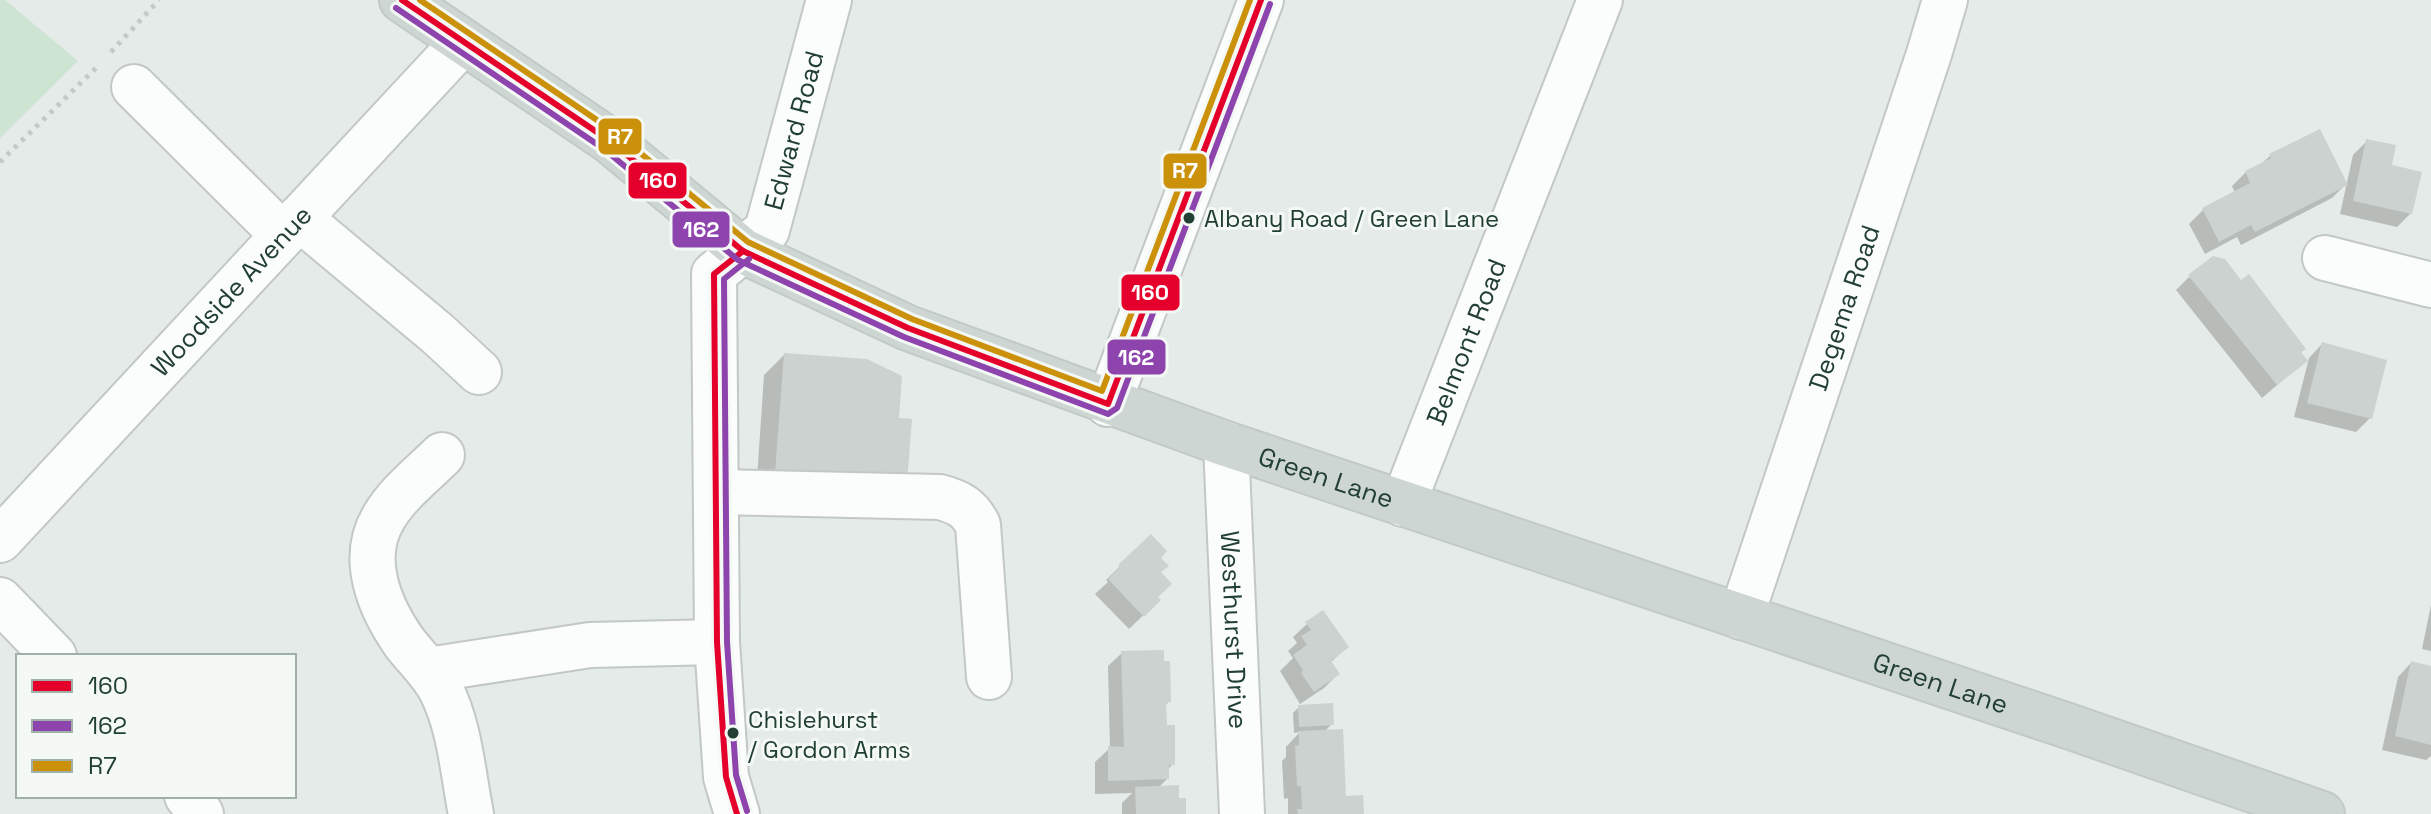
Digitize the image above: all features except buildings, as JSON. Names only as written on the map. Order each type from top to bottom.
[{"type":"main road","name":"Green Lane","points":[[402,0],[610,141],[743,251],[908,328],[1108,404],[2322,814]]},
{"type":"street","name":"Edward Road","points":[[716,492],[714,274],[767,230],[829,0]]},
{"type":"street","points":[[1108,404],[1261,0]]},
{"type":"street","name":"Belmont Road","points":[[1403,504],[1600,0]]},
{"type":"street","name":"Degema Road","points":[[1741,617],[1945,0]]},
{"type":"street","name":"Woodside Avenue","points":[[0,540],[463,42]]},
{"type":"street","points":[[115,68],[291,227],[438,334],[479,372]]},
{"type":"street","points":[[2325,258],[2431,285]]},
{"type":"street","name":"Westhurst Drive","points":[[1226,444],[1242,814]]},
{"type":"street","points":[[442,455],[383,517],[374,544],[372,567],[378,593],[392,622],[441,690],[451,717],[471,814]]},
{"type":"street","points":[[737,814],[726,777],[717,642],[716,492],[940,497],[960,503],[973,515],[978,525],[989,677]]},
{"type":"street","points":[[0,600],[52,654]]},
{"type":"street","points":[[428,670],[590,645],[717,642]]},
{"type":"street","points":[[189,798],[201,814]]},
{"type":"path","points":[[0,162],[115,68],[159,0]]},
{"type":"green space","points":[[0,0],[5,0],[78,61],[0,138]]},
{"type":"transit line","name":"160","points":[[402,0],[610,141],[743,251],[908,328],[1108,404],[1261,0]]},
{"type":"transit line","name":"R7","points":[[420,0],[616,133],[748,242],[912,319],[1102,391],[1250,0]]},
{"type":"transit line","name":"162","points":[[396,8],[604,149],[738,260],[904,337],[1108,414],[1117,408],[1270,4]]},
{"type":"transit line","name":"160","points":[[737,814],[726,777],[717,642],[714,274],[743,251]]},
{"type":"transit line","name":"162","points":[[747,811],[736,775],[727,642],[724,279],[749,259]]},
{"type":"place","name":"Albany Road / Green Lane","points":[[1189,218]]},
{"type":"place","name":"Chislehurst / Gordon Arms","points":[[733,733]]}]
